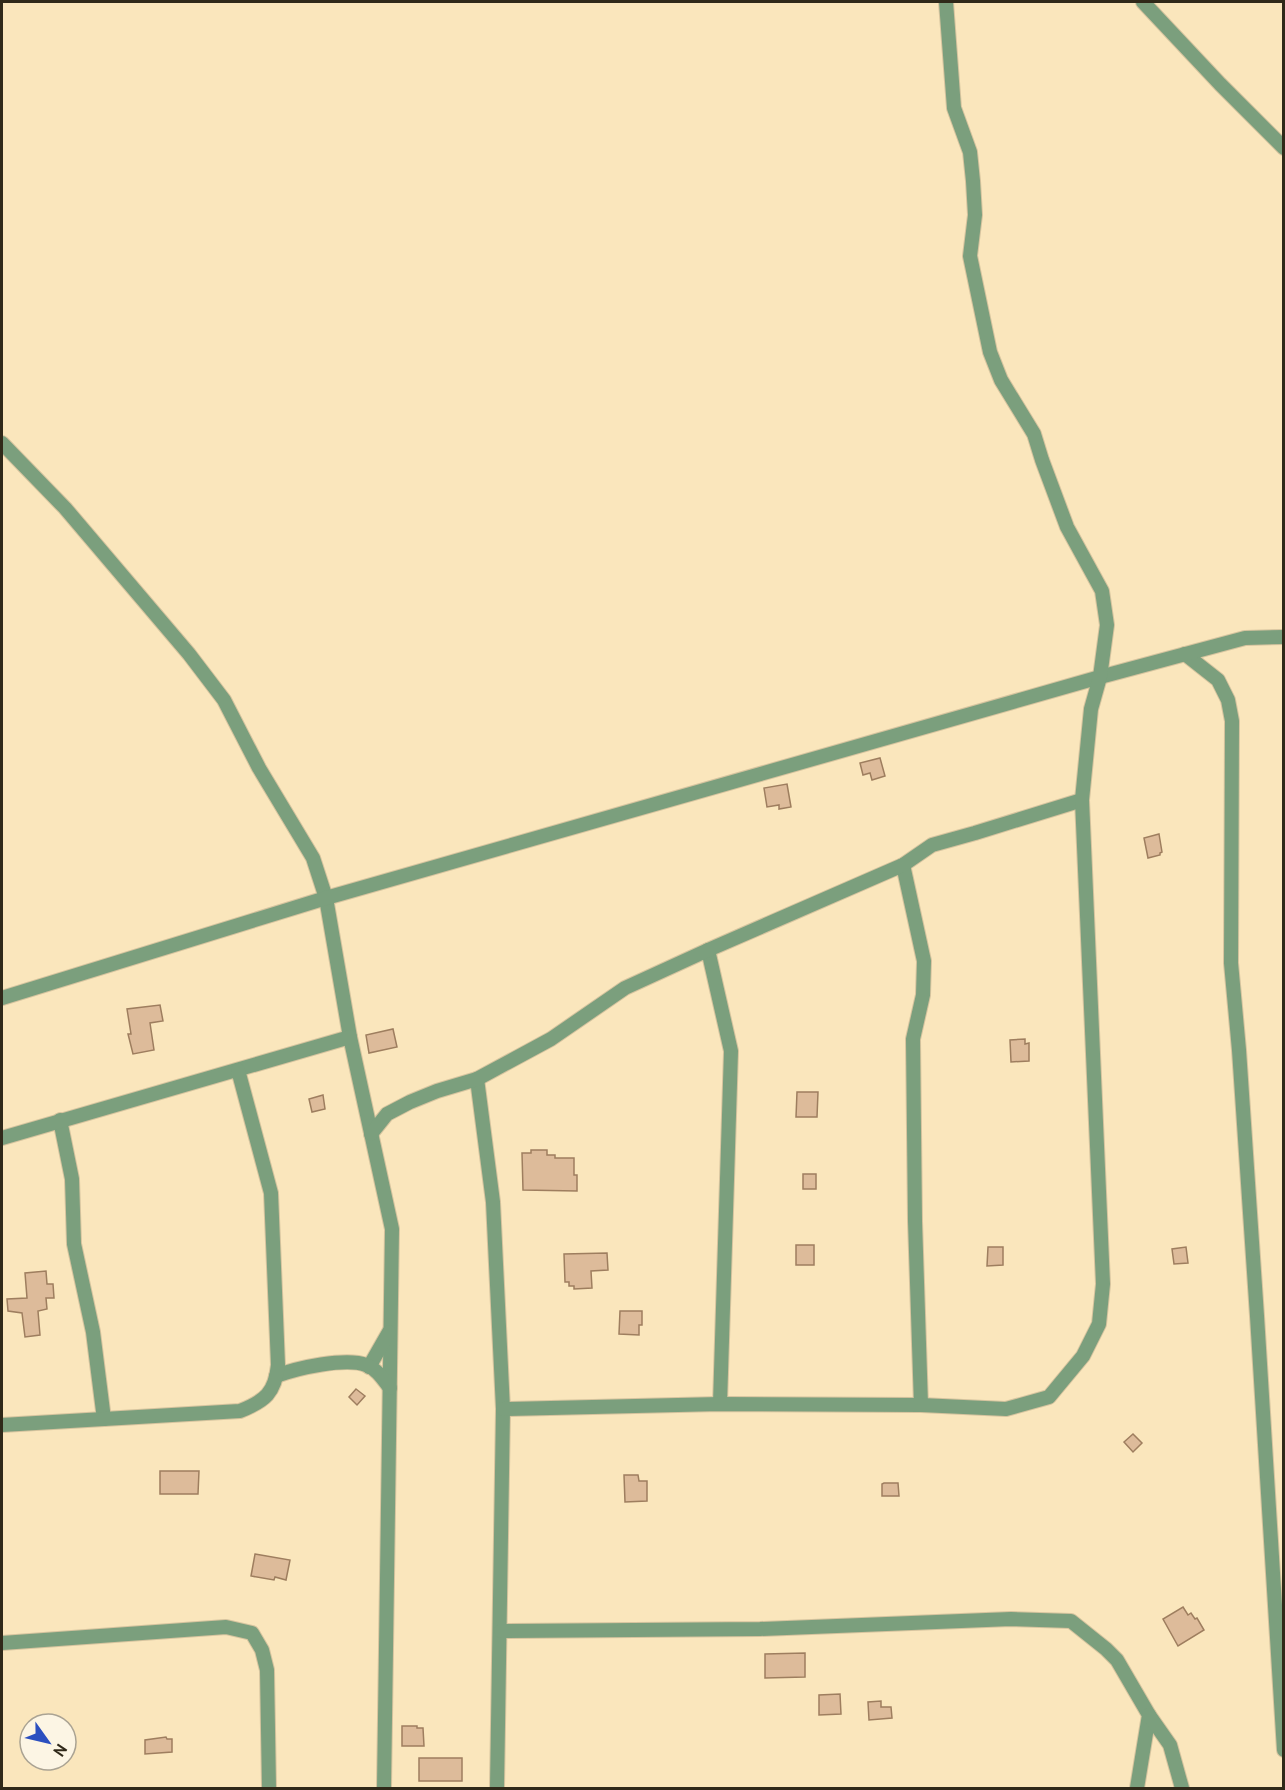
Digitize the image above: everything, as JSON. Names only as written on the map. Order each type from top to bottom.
[{"type":"street","points":[[503,1409],[720,1404],[921,1405],[1006,1409],[1049,1397],[1083,1356],[1099,1324],[1103,1284],[1082,800],[1090,709],[1100,677],[1107,625],[1102,591],[1067,527],[1034,434],[1001,380],[990,352],[970,256],[975,215],[971,162],[970,152],[954,108],[946,2]]},
{"type":"street","points":[[1143,2],[1284,148]]},
{"type":"street","points":[[2,443],[64,508],[181,645],[224,700],[259,768],[313,858],[326,898],[350,1037],[392,1229],[384,1788]]},
{"type":"street","points":[[2,998],[326,898],[1100,677],[1245,638],[1284,637]]},
{"type":"street","points":[[1185,654],[1218,680],[1228,700],[1232,721],[1231,963],[1239,1050],[1284,1750]]},
{"type":"street","points":[[371,1134],[387,1114],[437,1091],[477,1079],[550,1039],[625,988],[903,865],[932,845],[1082,800]]},
{"type":"street","points":[[903,865],[924,961],[923,995],[913,1040],[915,1221],[921,1405]]},
{"type":"street","points":[[708,950],[731,1051],[720,1404]]},
{"type":"street","points":[[2,1138],[350,1037]]},
{"type":"street","points":[[2,1425],[240,1411],[261,1403],[270,1391],[276,1376],[271,1193],[238,1070]]},
{"type":"street","points":[[477,1079],[493,1202],[503,1409],[497,1788]]},
{"type":"street","points":[[60,1120],[72,1179],[75,1244],[93,1332],[104,1419]]},
{"type":"street","points":[[369,1367],[390,1330]]},
{"type":"street","points":[[276,1376],[314,1365],[366,1364],[378,1372],[390,1388]]},
{"type":"street","points":[[501,1631],[760,1629],[1011,1618],[1071,1621],[1117,1660],[1149,1715],[1170,1745],[1182,1788]]},
{"type":"street","points":[[2,1643],[226,1627],[252,1633],[262,1650],[267,1670],[269,1788]]},
{"type":"street","points":[[1137,1788],[1149,1715]]},
{"type":"building","points":[[880,758],[885,776],[872,780],[870,773],[863,775],[860,763]]},
{"type":"building","points":[[787,784],[791,807],[779,809],[779,805],[767,807],[764,788]]},
{"type":"building","points":[[1159,834],[1162,852],[1160,855],[1148,858],[1144,838]]},
{"type":"building","points":[[160,1005],[163,1021],[150,1023],[154,1050],[133,1054],[128,1034],[131,1034],[127,1009]]},
{"type":"building","points":[[393,1029],[397,1047],[369,1053],[366,1035]]},
{"type":"building","points":[[1025,1039],[1025,1044],[1029,1043],[1029,1061],[1011,1062],[1010,1040]]},
{"type":"building","points":[[797,1092],[818,1092],[817,1117],[796,1117]]},
{"type":"building","points":[[323,1095],[325,1109],[312,1112],[309,1099]]},
{"type":"building","points":[[531,1150],[547,1150],[547,1155],[555,1155],[555,1158],[574,1158],[577,1191],[523,1190],[522,1153],[531,1153]]},
{"type":"building","points":[[803,1174],[816,1174],[816,1189],[803,1189]]},
{"type":"building","points":[[796,1245],[814,1245],[814,1265],[796,1265]]},
{"type":"building","points":[[988,1247],[1003,1247],[1003,1265],[987,1266]]},
{"type":"building","points":[[1186,1247],[1188,1263],[1174,1264],[1172,1249]]},
{"type":"building","points":[[607,1253],[608,1270],[591,1271],[592,1288],[574,1289],[574,1286],[569,1286],[569,1282],[565,1282],[564,1254]]},
{"type":"building","points":[[46,1271],[47,1284],[53,1284],[54,1298],[46,1298],[47,1309],[38,1311],[40,1335],[25,1337],[22,1313],[8,1311],[7,1299],[27,1298],[25,1273]]},
{"type":"building","points":[[620,1311],[642,1311],[639,1335],[619,1334]]},
{"type":"building","points":[[356,1389],[365,1396],[357,1405],[349,1397]]},
{"type":"building","points":[[1133,1434],[1142,1443],[1133,1452],[1124,1442]]},
{"type":"building","points":[[160,1471],[199,1471],[198,1494],[160,1494]]},
{"type":"building","points":[[624,1475],[638,1475],[639,1481],[647,1481],[647,1501],[625,1502]]},
{"type":"building","points":[[898,1483],[899,1496],[882,1496],[882,1484]]},
{"type":"building","points":[[255,1554],[290,1560],[286,1580],[251,1576]]},
{"type":"building","points":[[1183,1607],[1188,1615],[1191,1613],[1195,1619],[1197,1618],[1204,1630],[1178,1646],[1163,1619]]},
{"type":"building","points":[[805,1653],[805,1677],[765,1678],[765,1654]]},
{"type":"building","points":[[840,1694],[841,1714],[819,1715],[819,1695]]},
{"type":"building","points":[[881,1701],[881,1707],[891,1707],[892,1718],[869,1720],[868,1702]]},
{"type":"building","points":[[402,1726],[423,1728],[424,1746],[402,1746]]},
{"type":"building","points":[[166,1737],[172,1739],[172,1752],[145,1754],[145,1740]]},
{"type":"building","points":[[419,1758],[462,1758],[462,1781],[419,1781]]}]
